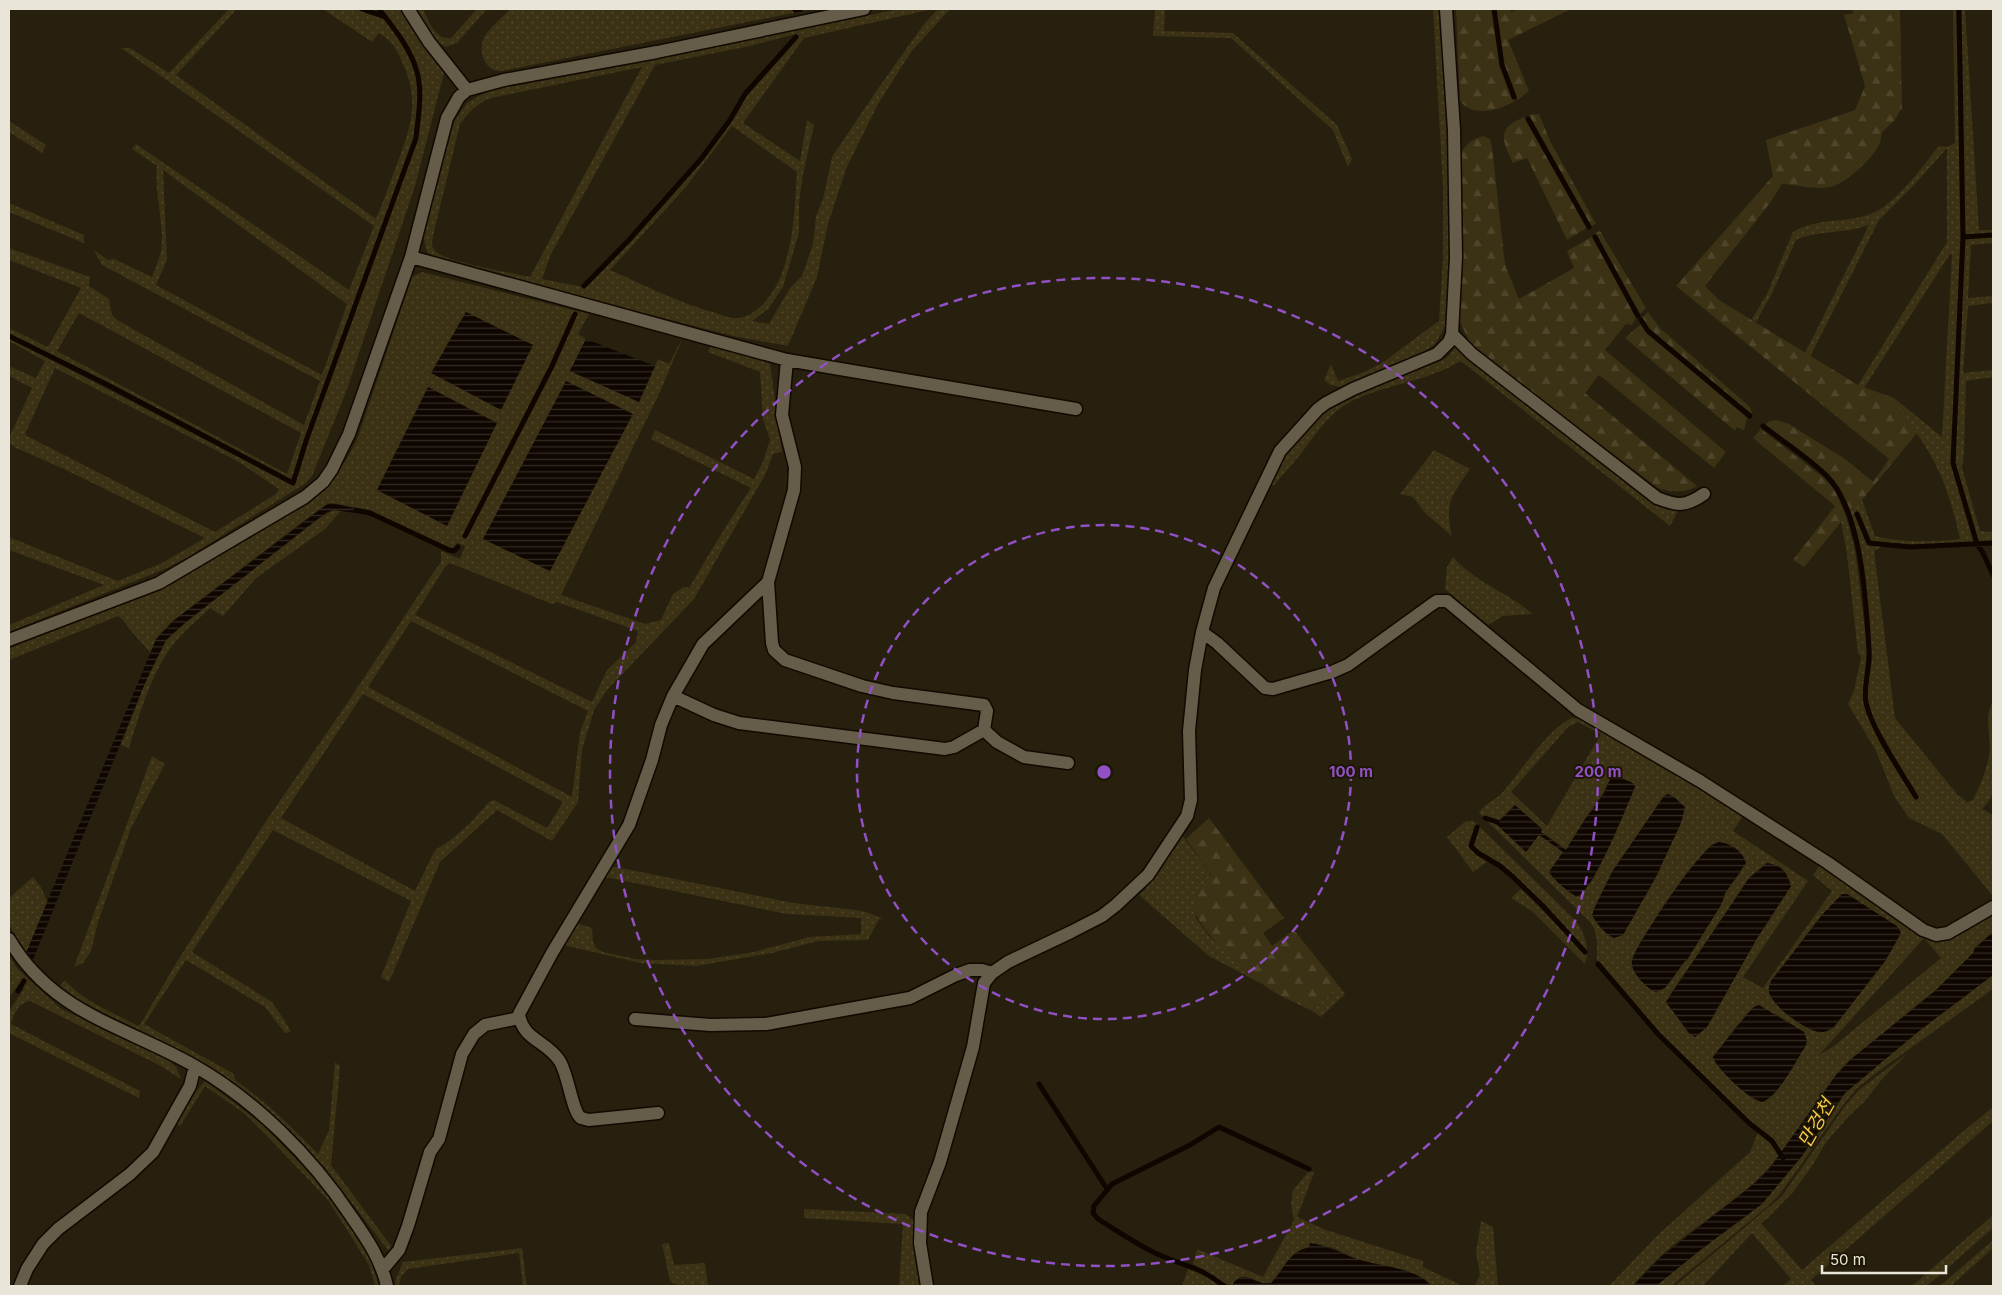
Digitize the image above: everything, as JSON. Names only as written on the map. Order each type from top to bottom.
[{"type":"street","points":[[408,9],[429,42],[467,90]]},
{"type":"street","points":[[9,640],[159,584],[305,497],[323,482],[332,469],[349,434],[411,257],[447,118],[459,97],[467,90],[504,80],[658,52],[864,9]]},
{"type":"street","points":[[927,1286],[920,1243],[921,1212],[940,1162],[973,1047],[984,983],[992,973],[1028,951],[1102,916],[1148,875],[1182,825],[1187,816],[1191,800],[1189,731],[1195,670],[1202,632],[1214,588],[1280,451],[1318,409],[1326,403],[1353,388],[1437,354],[1449,342],[1452,334],[1456,257],[1454,130],[1446,9]]},
{"type":"street","points":[[411,257],[787,360],[1076,409]]},
{"type":"street","points":[[1452,334],[1472,354],[1657,498],[1673,504],[1684,505],[1704,494]]},
{"type":"street","points":[[787,360],[782,415],[795,467],[794,490],[768,582],[774,650],[785,660],[862,686],[893,693],[984,705],[987,711],[984,730]]},
{"type":"street","points":[[658,1113],[589,1120],[582,1118],[577,1112],[566,1074],[559,1060],[529,1035],[520,1024],[519,1014],[628,825],[652,760],[661,724],[674,696],[703,644],[768,582]]},
{"type":"street","points":[[1202,632],[1217,643],[1265,688],[1273,689],[1332,672],[1348,665],[1431,605],[1442,600],[1447,601],[1578,710],[1700,781],[1828,863],[1923,930],[1942,935],[1955,930],[1993,907]]},
{"type":"street","points":[[674,696],[714,715],[740,723],[946,749],[960,744],[984,730]]},
{"type":"street","points":[[984,730],[997,742],[1024,757],[1068,764]]},
{"type":"street","points":[[9,939],[16,952],[40,981],[76,1007],[195,1066],[251,1106],[310,1162],[354,1220],[374,1249],[383,1269],[387,1286]]},
{"type":"street","points":[[635,1019],[710,1025],[766,1024],[910,998],[970,970],[982,970],[992,973]]},
{"type":"street","points":[[383,1269],[399,1250],[408,1226],[430,1152],[439,1139],[462,1054],[474,1034],[485,1025],[519,1018]]},
{"type":"street","points":[[20,1286],[27,1269],[42,1244],[58,1229],[130,1174],[153,1152],[190,1086],[195,1066]]},
{"type":"green space","points":[[229,9],[237,9],[176,75],[376,219],[399,157],[411,117],[412,104],[408,77],[398,53],[387,39],[379,33],[372,42],[323,9],[359,9],[385,19],[404,47],[416,72],[418,107],[414,137],[292,482],[108,384],[9,335],[9,328],[48,347],[81,288],[9,260],[9,248],[90,277],[89,286],[109,299],[112,315],[117,320],[304,425],[320,381],[102,265],[94,250],[108,260],[114,259],[152,277],[161,251],[162,241],[156,177],[157,166],[132,149],[136,144],[349,290],[374,226],[121,48],[130,48],[169,73]],"holes":[[[163,170],[347,304],[322,375],[156,285],[167,260]],[[79,313],[301,433],[287,474],[57,351]]]},
{"type":"green space","points":[[380,9],[401,9],[418,39],[444,73],[415,186],[346,392],[312,476],[306,483],[188,557],[167,568],[9,632],[9,625],[104,585],[9,550],[9,537],[118,581],[162,563],[205,538],[9,443],[9,438],[32,388],[9,376],[9,366],[36,378],[45,361],[9,341],[9,338],[290,484],[294,484],[297,471],[417,138],[421,97],[419,72],[408,47]],"holes":[[[55,368],[239,462],[279,489],[276,494],[215,532],[25,434]]]},
{"type":"green space","points":[[417,9],[423,9],[427,19],[437,33],[446,38],[451,38],[477,9],[487,9],[457,43],[446,47],[437,42]]},
{"type":"green space","points":[[510,9],[808,10],[503,71],[495,70],[490,68],[484,59],[482,43],[489,31]]},
{"type":"green space","points":[[900,9],[933,9],[804,38],[743,123],[800,161],[807,120],[814,125],[803,174],[799,203],[799,232],[783,287],[768,309],[752,321],[769,324],[790,288],[802,276],[813,244],[816,216],[823,199],[832,157],[924,24],[938,9],[950,9],[911,52],[878,104],[846,169],[828,224],[817,277],[788,346],[733,336],[462,266],[435,258],[427,252],[423,235],[454,122],[467,103],[490,90]],"holes":[[[796,34],[799,36],[747,95],[731,122],[703,160],[636,235],[587,286],[583,287],[542,279],[551,254],[655,65],[750,46]],[[642,67],[530,277],[452,259],[441,255],[432,246],[460,124],[474,108],[491,98]],[[732,126],[797,172],[793,227],[785,266],[778,283],[768,298],[751,314],[732,318],[702,309],[610,270],[685,188]]]},
{"type":"green space","points":[[1155,9],[1165,9],[1164,31],[1233,33],[1337,125],[1352,159],[1348,167],[1333,130],[1231,38],[1153,36]]},
{"type":"green space","points":[[1433,9],[1441,9],[1448,115],[1450,191],[1449,276],[1446,325],[1435,344],[1417,357],[1341,387],[1331,385],[1324,380],[1331,364],[1338,381],[1362,373],[1382,363],[1439,321],[1443,259],[1443,187]]},
{"type":"green space","points":[[1456,9],[1493,9],[1502,68],[1515,101],[1502,107],[1479,111],[1466,106],[1460,101]]},
{"type":"green space","points":[[1495,9],[1510,9],[1511,12],[1518,9],[1571,9],[1508,40],[1529,91],[1518,100],[1504,67]]},
{"type":"green space","points":[[1852,9],[1900,9],[1902,108],[1894,121],[1882,132],[1877,149],[1853,174],[1840,183],[1821,188],[1782,184],[1770,203],[1705,286],[1719,300],[1858,385],[1894,398],[1917,433],[1862,500],[1850,509],[1840,488],[1828,474],[1765,425],[1774,420],[1787,423],[1845,459],[1873,482],[1889,459],[1676,286],[1773,176],[1766,140],[1855,110],[1865,86],[1844,15],[1853,13]]},
{"type":"green space","points":[[1953,9],[1956,9],[1961,238],[1951,463],[1974,542],[1929,545],[1871,542],[1857,510],[1854,513],[1868,544],[1883,546],[1874,551],[1895,718],[1957,794],[1967,802],[1973,800],[1988,762],[1990,749],[1988,720],[1993,702],[1993,789],[1991,798],[1982,809],[1993,815],[1993,896],[1942,834],[1909,818],[1895,798],[1875,749],[1848,704],[1854,691],[1861,657],[1858,653],[1847,554],[1841,521],[1846,516],[1855,550],[1868,654],[1868,669],[1863,691],[1870,721],[1915,799],[1918,799],[1873,719],[1868,701],[1867,692],[1872,660],[1870,632],[1860,554],[1850,509],[1862,500],[1875,536],[1896,540],[1918,541],[1960,539],[1949,497],[1937,468],[1928,450],[1894,398],[1942,437],[1952,255],[1950,254],[1864,388],[1858,385],[1947,242],[1947,148],[1879,220],[1810,357],[1805,353],[1869,225],[1796,240],[1771,295],[1756,322],[1752,319],[1767,294],[1793,232],[1811,225],[1868,215],[1878,210],[1898,195],[1939,146],[1947,147],[1955,143]]},
{"type":"green space","points":[[1959,9],[1965,9],[1979,230],[1993,230],[1993,234],[1963,236]]},
{"type":"green space","points":[[1539,114],[1550,141],[1596,224],[1591,226],[1529,115]]},
{"type":"green space","points":[[1525,117],[1588,227],[1567,240],[1527,158],[1513,163],[1506,148],[1504,136],[1506,130],[1516,121]]},
{"type":"green space","points":[[9,121],[46,145],[42,153],[9,132]]},
{"type":"green space","points":[[1484,136],[1490,139],[1492,147],[1505,265],[1519,299],[1574,268],[1567,251],[1593,236],[1636,318],[1632,325],[1626,324],[1605,350],[1726,452],[1714,468],[1599,375],[1585,393],[1697,486],[1678,492],[1658,488],[1478,351],[1468,339],[1459,319],[1462,151],[1471,141]]},
{"type":"green space","points":[[9,203],[84,235],[84,243],[9,212]]},
{"type":"green space","points":[[1600,231],[1646,308],[1639,315],[1595,233]]},
{"type":"green space","points":[[1993,236],[1993,243],[1971,245],[1968,298],[1993,296],[1993,303],[1968,306],[1963,373],[1993,370],[1993,377],[1966,381],[1962,468],[1980,531],[1993,532],[1993,542],[1977,543],[1954,463],[1964,237]]},
{"type":"green space","points":[[422,272],[589,314],[578,334],[586,339],[570,371],[639,402],[658,359],[669,364],[683,337],[660,392],[561,595],[645,624],[661,620],[673,594],[684,587],[689,588],[751,488],[651,439],[655,430],[754,479],[763,462],[770,440],[763,419],[760,372],[708,352],[710,347],[715,346],[770,363],[782,452],[773,454],[765,475],[694,599],[607,690],[594,710],[582,750],[578,802],[552,841],[497,810],[440,862],[389,982],[381,977],[411,901],[273,830],[192,952],[272,1002],[291,1032],[285,1033],[265,1007],[186,960],[144,1024],[234,1074],[235,1080],[278,1115],[318,1154],[329,1130],[335,1062],[340,1066],[331,1165],[391,1246],[389,1251],[316,1159],[296,1137],[252,1098],[188,1056],[90,1006],[60,986],[65,980],[80,994],[99,1006],[138,1026],[141,1023],[175,965],[264,824],[441,562],[441,551],[460,559],[465,546],[457,543],[453,548],[449,548],[371,511],[332,503],[326,505],[305,520],[173,621],[160,634],[151,653],[118,616],[9,660],[9,648],[144,595],[330,481],[347,459],[357,440],[412,277]],"holes":[[[574,314],[577,315],[466,536],[464,535],[551,365]],[[450,563],[552,604],[557,602],[638,631],[636,642],[607,670],[592,702],[415,615],[445,567]],[[411,621],[588,711],[580,732],[572,797],[368,687]],[[363,694],[563,802],[547,828],[494,800],[489,802],[469,824],[452,839],[435,850],[415,891],[281,818]]]},
{"type":"green space","points":[[1648,312],[1660,328],[1750,407],[1752,413],[1750,416],[1649,328],[1642,318]]},
{"type":"green space","points":[[1641,324],[1647,332],[1747,418],[1744,430],[1737,427],[1735,431],[1625,338]]},
{"type":"green space","points":[[1458,344],[1664,506],[1678,511],[1670,526],[1461,361],[1422,378],[1380,390],[1345,405],[1336,411],[1274,486],[1271,484],[1286,453],[1322,414],[1333,405],[1353,392],[1447,358]]},
{"type":"green space","points":[[1761,429],[1824,478],[1835,490],[1846,516],[1804,567],[1793,560],[1835,506],[1753,438]]},
{"type":"green space","points":[[1434,450],[1470,469],[1454,493],[1449,507],[1452,536],[1425,513],[1413,497],[1400,494]]},
{"type":"green space","points":[[334,510],[341,511],[325,529],[256,578],[223,616],[210,608],[181,636],[169,650],[154,676],[129,748],[121,745],[145,683],[166,640],[186,622],[317,519]]},
{"type":"green space","points":[[1453,557],[1472,574],[1513,599],[1533,614],[1503,616],[1488,625],[1445,589],[1447,567]]},
{"type":"green space","points":[[1572,718],[1582,719],[1699,787],[1743,816],[1733,831],[1808,881],[1743,977],[1763,988],[1832,891],[1813,875],[1820,865],[1917,933],[1928,938],[1938,940],[1957,936],[1993,913],[1993,932],[1975,948],[1973,953],[1936,990],[1850,1060],[1836,1075],[1782,1151],[1659,1034],[1597,960],[1597,941],[1594,928],[1590,922],[1479,813],[1483,807],[1502,793],[1544,741]],"holes":[[[1578,722],[1601,734],[1547,826],[1511,792],[1568,727]],[[1609,781],[1633,783],[1635,787],[1592,881],[1553,878],[1550,872],[1563,852],[1539,834],[1515,805],[1542,829],[1540,831],[1566,850]],[[1664,796],[1618,938],[1594,909],[1612,872]],[[1713,843],[1741,872],[1725,893],[1722,903],[1687,960],[1665,988],[1652,990],[1634,970],[1635,953],[1641,941],[1705,851]],[[1785,872],[1791,886],[1756,940],[1707,1027],[1695,1037],[1689,1033],[1666,1002],[1753,874]],[[1842,894],[1847,894],[1900,929],[1817,1032],[1782,1011],[1771,981],[1822,915]],[[1924,938],[1941,958],[1834,1046],[1819,1055]],[[1775,1014],[1804,1032],[1807,1041],[1805,1047],[1772,1096],[1749,1096],[1717,1065],[1713,1057],[1738,1024]]]},
{"type":"green space","points":[[152,756],[165,764],[131,828],[98,922],[91,951],[83,963],[74,967]]},
{"type":"green space","points":[[1209,818],[1284,918],[1263,933],[1272,946],[1294,930],[1339,986],[1312,1011],[1273,991],[1253,977],[1210,935],[1196,914],[1194,901],[1200,889],[1211,875],[1186,839]]},
{"type":"green space","points":[[1466,821],[1478,824],[1469,847],[1487,862],[1473,872],[1447,837]]},
{"type":"green space","points":[[1480,827],[1576,921],[1584,935],[1587,951],[1514,875],[1501,864],[1473,847]]},
{"type":"green space","points":[[1182,835],[1211,875],[1198,893],[1196,918],[1209,936],[1262,984],[1209,956],[1139,895],[1145,890]]},
{"type":"green space","points":[[611,866],[793,903],[856,910],[883,919],[879,919],[868,940],[818,941],[772,953],[696,966],[641,963],[563,945],[577,923],[592,928],[593,942],[596,948],[603,952],[635,959],[654,960],[708,959],[754,952],[810,937],[861,934],[861,918],[787,914],[605,877]]},
{"type":"green space","points":[[33,877],[41,887],[48,904],[26,953],[9,925],[9,898]]},
{"type":"green space","points":[[1521,889],[1587,955],[1585,964],[1532,911],[1511,898]]},
{"type":"green space","points":[[9,955],[16,967],[61,1009],[166,1058],[176,1067],[181,1079],[161,1066],[30,1001],[22,1004],[15,1013],[11,1024],[140,1091],[139,1098],[9,1033],[9,1011],[24,989],[19,984],[9,997]]},
{"type":"green space","points":[[1993,975],[1993,989],[1857,1088],[1780,1194],[1767,1207],[1671,1286],[1656,1286],[1762,1204],[1802,1156],[1845,1093],[1919,1031]]},
{"type":"green space","points":[[1339,986],[1345,994],[1321,1017],[1312,1011]]},
{"type":"green space","points":[[1908,1053],[1882,1079],[1865,1101],[1827,1141],[1793,1192],[1761,1223],[1802,1270],[1993,1107],[1993,1121],[1811,1280],[1816,1286],[1783,1286],[1791,1279],[1752,1233],[1703,1286],[1675,1286],[1782,1196],[1845,1106],[1859,1090]]},
{"type":"green space","points":[[205,1081],[262,1124],[328,1192],[372,1262],[379,1286],[375,1286],[369,1265],[328,1200],[244,1113],[205,1086],[180,1126],[177,1124],[197,1090]]},
{"type":"green space","points":[[1758,1132],[1779,1155],[1763,1174],[1726,1206],[1667,1251],[1649,1267],[1633,1286],[1609,1286],[1658,1235],[1750,1152]]},
{"type":"green space","points":[[1309,1171],[1314,1173],[1297,1217],[1326,1230],[1423,1261],[1423,1267],[1463,1286],[1431,1286],[1426,1280],[1403,1270],[1356,1259],[1334,1248],[1310,1244],[1309,1247],[1291,1257],[1271,1283],[1239,1277],[1233,1283],[1234,1286],[1193,1264],[1197,1249],[1263,1277],[1294,1220],[1291,1204],[1293,1190]]},
{"type":"green space","points":[[804,1209],[906,1214],[915,1222],[921,1286],[899,1286],[903,1224],[804,1218]]},
{"type":"green space","points":[[1993,1215],[1993,1228],[1927,1286],[1912,1286]]},
{"type":"green space","points":[[1481,1221],[1493,1227],[1498,1286],[1475,1286],[1480,1275],[1476,1252]]},
{"type":"green space","points":[[1993,1240],[1993,1248],[1951,1286],[1940,1286]]},
{"type":"green space","points":[[669,1243],[674,1265],[705,1263],[708,1286],[683,1286],[670,1281],[662,1244]]},
{"type":"green space","points":[[522,1248],[527,1286],[523,1286],[519,1253],[408,1269],[401,1277],[399,1286],[396,1286],[395,1282],[403,1262]]},
{"type":"green space","points":[[1188,1269],[1199,1271],[1220,1286],[1182,1286]]},
{"type":"water","points":[[466,312],[533,345],[501,410],[431,373]]},
{"type":"water","points":[[586,339],[655,366],[639,402],[570,371]]},
{"type":"water","points":[[566,381],[633,414],[550,571],[483,539]]},
{"type":"water","points":[[428,387],[497,423],[447,526],[377,490]]},
{"type":"water","points":[[331,503],[363,510],[363,514],[334,510],[327,512],[186,622],[166,640],[145,683],[33,960],[26,953],[156,639],[173,621]]},
{"type":"water","points":[[1616,776],[1633,783],[1635,787],[1600,865],[1584,892],[1577,897],[1562,886],[1549,872],[1563,852],[1539,835],[1526,852],[1496,824],[1515,805],[1542,829],[1541,832],[1566,850],[1585,819],[1604,794],[1611,777]]},
{"type":"water","points":[[1668,794],[1685,807],[1681,823],[1656,877],[1623,935],[1614,938],[1596,922],[1592,915],[1594,909],[1612,872],[1664,796]]},
{"type":"water","points":[[1719,842],[1736,848],[1746,863],[1725,893],[1722,903],[1687,960],[1665,988],[1656,992],[1645,985],[1635,973],[1632,964],[1633,958],[1661,910],[1687,874],[1710,847]]},
{"type":"water","points":[[1767,863],[1780,867],[1788,877],[1791,886],[1756,940],[1707,1027],[1695,1037],[1689,1033],[1666,1002],[1749,878]]},
{"type":"water","points":[[1842,894],[1847,894],[1897,926],[1901,933],[1886,960],[1834,1027],[1825,1032],[1814,1031],[1783,1011],[1771,998],[1769,988],[1771,981],[1822,915]]},
{"type":"water","name":"만겅천","points":[[1993,932],[1993,975],[1919,1031],[1845,1093],[1802,1156],[1762,1204],[1656,1286],[1633,1286],[1662,1256],[1755,1183],[1770,1168],[1836,1075],[1850,1060],[1936,990],[1973,953],[1975,948]]},
{"type":"water","points":[[1759,1005],[1804,1032],[1807,1041],[1781,1085],[1763,1102],[1750,1096],[1735,1084],[1713,1057],[1748,1013]]},
{"type":"water","points":[[1310,1243],[1327,1247],[1363,1261],[1415,1274],[1431,1286],[1234,1286],[1233,1283],[1243,1277],[1271,1283],[1291,1257],[1309,1247]]},
{"type":"waterway","points":[[362,9],[385,17]]},
{"type":"waterway","points":[[9,336],[108,385],[293,483],[306,441],[416,138],[420,97],[417,72],[406,47],[379,9]]},
{"type":"waterway","points":[[795,10],[801,9]]},
{"type":"waterway","points":[[1494,9],[1502,65],[1514,97]]},
{"type":"waterway","points":[[1959,9],[1963,237],[1953,463],[1977,544],[1993,575]]},
{"type":"waterway","points":[[584,286],[629,240],[701,159],[730,120],[745,94],[796,37]]},
{"type":"waterway","points":[[1528,119],[1589,227]]},
{"type":"waterway","points":[[1963,237],[1993,235]]},
{"type":"waterway","points":[[1595,237],[1638,316]]},
{"type":"waterway","points":[[465,536],[552,366],[575,314]]},
{"type":"waterway","points":[[1641,320],[1648,331],[1750,416]]},
{"type":"waterway","points":[[1763,426],[1826,475],[1838,491],[1847,511],[1855,533],[1864,582],[1869,657],[1865,691],[1866,703],[1881,738],[1916,797]]},
{"type":"waterway","points":[[356,510],[370,513],[449,550],[454,551],[458,547]]},
{"type":"waterway","points":[[1857,514],[1869,543],[1910,547],[1993,543]]},
{"type":"waterway","points":[[1485,818],[1497,822]]},
{"type":"waterway","points":[[1477,827],[1471,846],[1513,877],[1542,905],[1585,952]]},
{"type":"waterway","points":[[1598,964],[1658,1034],[1749,1123],[1772,1141],[1783,1158]]},
{"type":"waterway","points":[[18,991],[24,981]]},
{"type":"waterway","points":[[1039,1084],[1107,1189]]},
{"type":"waterway","points":[[1224,1286],[1207,1275],[1155,1253],[1126,1237],[1098,1219],[1093,1213],[1094,1206],[1112,1184],[1190,1145],[1219,1127],[1309,1169]]}]
